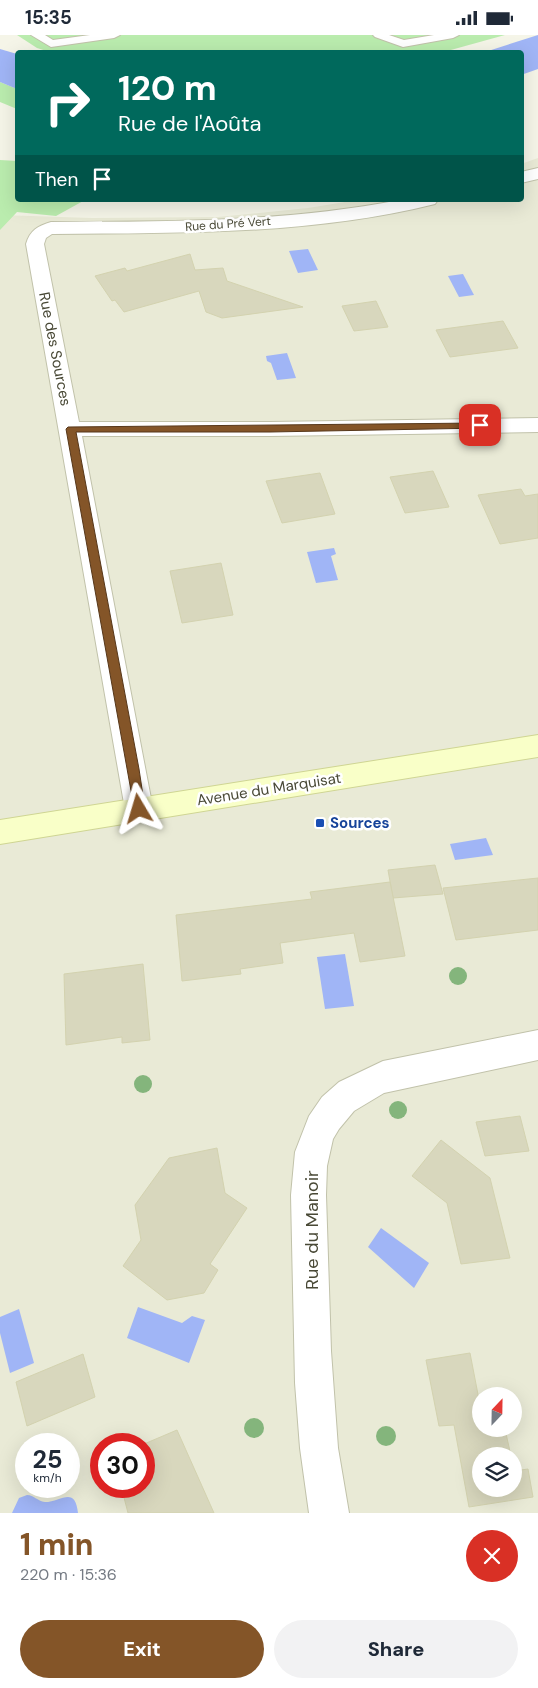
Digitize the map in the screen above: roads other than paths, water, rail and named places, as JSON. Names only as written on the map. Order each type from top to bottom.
[{"type":"main road","name":"Avenue du Marquisat","points":[[0,832],[538,746]]},
{"type":"street","points":[[524,177],[538,173]]},
{"type":"street","name":"Rue du Pré Vert","points":[[35,244],[40,232],[51,228],[234,225],[357,213],[418,202]]},
{"type":"street","name":"Rue des Sources","points":[[35,244],[134,769],[139,809]]},
{"type":"street","points":[[71,429],[270,429],[538,425]]},
{"type":"street","name":"Rue du Manoir","points":[[329,1513],[313,1387],[310,1182],[316,1140],[333,1109],[360,1086],[383,1077],[538,1045]]},
{"type":"lane","points":[[37,35],[51,44],[114,35]]},
{"type":"lane","points":[[379,35],[403,44],[453,35]]},
{"type":"water","points":[[538,35],[538,69],[524,74],[524,50],[491,50]]},
{"type":"water","points":[[0,49],[15,53],[15,88],[0,82]]},
{"type":"water","points":[[308,249],[318,270],[298,273],[289,251]]},
{"type":"water","points":[[463,274],[474,295],[459,297],[448,276]]},
{"type":"water","points":[[287,353],[296,378],[277,380],[271,363],[267,361],[266,356]]},
{"type":"water","points":[[334,548],[336,554],[331,556],[338,580],[316,583],[307,552]]},
{"type":"water","points":[[486,838],[493,855],[455,860],[450,844]]},
{"type":"water","points":[[345,954],[354,1006],[325,1009],[317,957]]},
{"type":"water","points":[[381,1228],[429,1263],[414,1288],[368,1247]]},
{"type":"water","points":[[138,1307],[182,1323],[192,1316],[205,1320],[189,1363],[127,1338]]},
{"type":"water","points":[[19,1309],[34,1363],[10,1373],[0,1333],[0,1317]]},
{"type":"water","points":[[19,1498],[36,1498],[45,1502],[72,1498],[78,1513],[12,1513]]},
{"type":"place","name":"Sources","points":[[320,823]]}]
